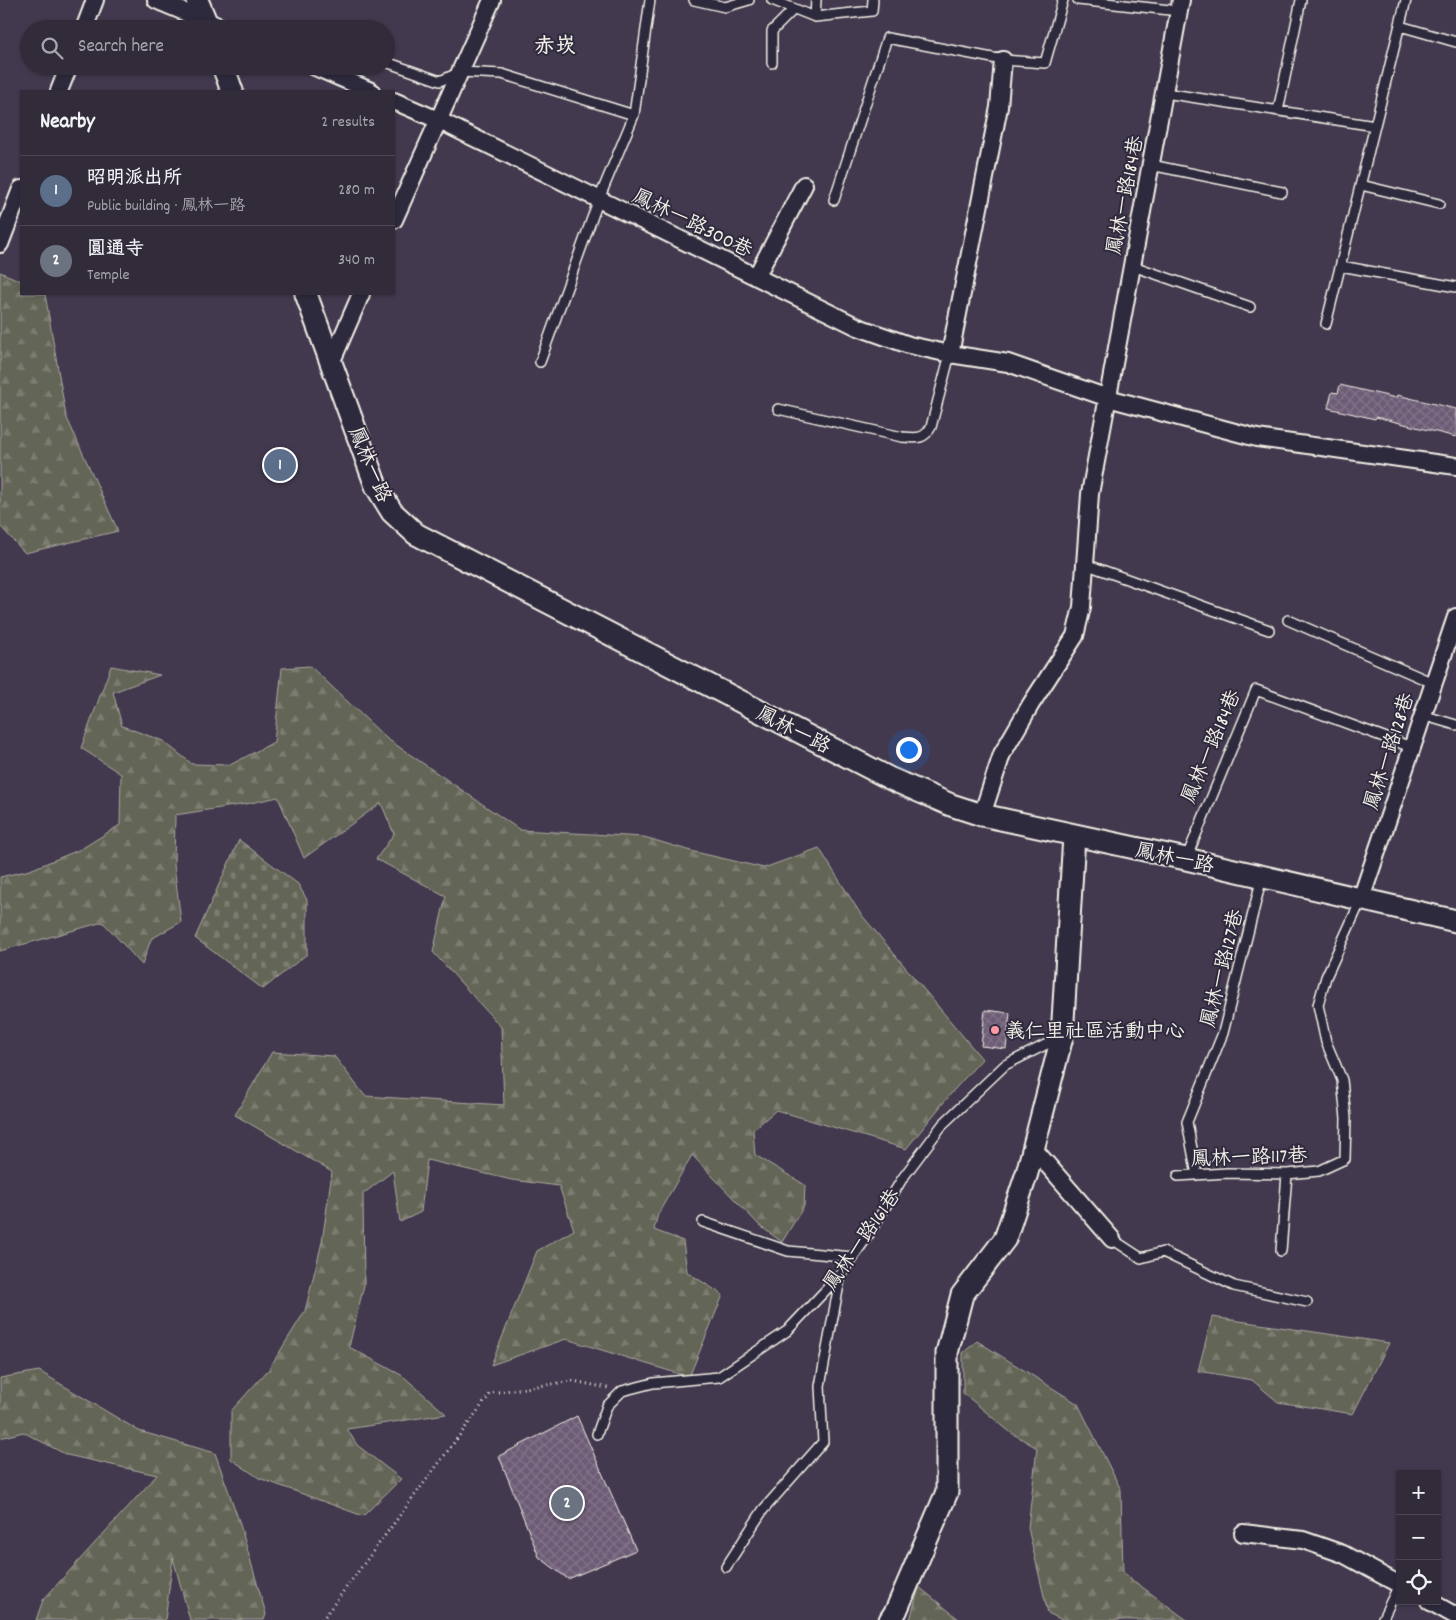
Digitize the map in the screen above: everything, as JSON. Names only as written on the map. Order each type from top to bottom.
[{"type":"street","points":[[87,20],[95,0]]},
{"type":"street","points":[[156,0],[201,20]]},
{"type":"street","points":[[197,0],[210,20]]},
{"type":"street","points":[[395,218],[492,0]]},
{"type":"street","name":"鳳林一路184巷","points":[[982,815],[1002,754],[1031,704],[1075,636],[1082,607],[1090,494],[1180,6]]},
{"type":"street","points":[[950,354],[999,107],[1003,60]]},
{"type":"street","points":[[59,90],[65,75]]},
{"type":"street","points":[[226,75],[232,90]]},
{"type":"street","points":[[334,75],[369,90]]},
{"type":"street","name":"鳳林一路300巷","points":[[395,101],[438,120],[756,277],[804,185]]},
{"type":"street","points":[[0,244],[20,192]]},
{"type":"street","points":[[756,277],[858,327],[909,345],[950,354],[1008,363],[1108,398],[1256,438],[1456,466]]},
{"type":"street","name":"鳳林一路","points":[[306,295],[376,486],[392,512],[416,534],[891,778],[951,805],[982,815],[1186,859],[1456,921]]},
{"type":"street","points":[[331,363],[361,295]]},
{"type":"street","name":"鳳林一路128巷","points":[[1361,899],[1456,618]]},
{"type":"street","points":[[890,1620],[896,1611],[947,1492],[947,1353],[962,1295],[1005,1239],[1027,1173],[1062,1037],[1074,836]]},
{"type":"street","points":[[1033,1148],[1112,1239]]},
{"type":"street","points":[[1243,1533],[1303,1540],[1343,1554],[1396,1583]]},
{"type":"street","points":[[1435,1605],[1456,1616]]},
{"type":"lane","name":"鳳林一路300巷","points":[[540,362],[599,200],[634,115],[650,0]]},
{"type":"lane","points":[[694,0],[726,3],[749,0]]},
{"type":"lane","points":[[772,0],[815,17],[872,11],[873,0]]},
{"type":"lane","points":[[815,17],[816,0]]},
{"type":"lane","points":[[834,200],[887,38],[1003,60],[1045,63],[1063,0]]},
{"type":"lane","points":[[1078,0],[1180,6]]},
{"type":"lane","points":[[1278,110],[1301,0]]},
{"type":"lane","points":[[1326,324],[1406,0]]},
{"type":"lane","points":[[772,63],[772,31],[794,9]]},
{"type":"lane","points":[[1400,26],[1456,42]]},
{"type":"lane","points":[[395,65],[440,81],[460,72],[502,74],[634,115]]},
{"type":"lane","points":[[1165,93],[1374,126]]},
{"type":"lane","points":[[1151,165],[1282,192]]},
{"type":"lane","points":[[1361,185],[1439,204]]},
{"type":"lane","points":[[1133,266],[1250,307]]},
{"type":"lane","points":[[1341,266],[1456,287]]},
{"type":"lane","points":[[778,409],[902,437],[922,437],[932,427],[950,354]]},
{"type":"lane","points":[[1085,564],[1269,630]]},
{"type":"lane","points":[[1288,620],[1433,682]]},
{"type":"lane","name":"鳳林一路184巷","points":[[1186,859],[1256,690],[1411,747]]},
{"type":"lane","points":[[1422,715],[1456,725]]},
{"type":"lane","name":"鳳林一路127巷","points":[[1197,1175],[1187,1122],[1223,1033],[1262,877]]},
{"type":"lane","name":"鳳林一路117巷","points":[[1178,1176],[1227,1173],[1288,1174],[1319,1171],[1346,1159],[1346,1118],[1342,1080],[1326,1042],[1318,1005],[1326,977],[1361,899]]},
{"type":"lane","name":"鳳林一路161巷","points":[[622,1390],[653,1383],[719,1377],[787,1331],[841,1274],[870,1233],[902,1179],[943,1124],[1005,1064],[1062,1037]]},
{"type":"lane","points":[[1281,1251],[1288,1174]]},
{"type":"lane","points":[[703,1222],[788,1251],[853,1257]]},
{"type":"lane","points":[[1112,1239],[1141,1258],[1163,1252],[1234,1286],[1307,1302]]},
{"type":"lane","points":[[726,1567],[763,1510],[823,1442],[820,1386],[841,1274]]},
{"type":"lane","points":[[597,1434],[607,1406],[622,1390]]},
{"type":"lane","points":[[1382,1620],[1396,1591]]},
{"type":"path","points":[[322,1620],[490,1393],[572,1381],[622,1390]]},
{"type":"green space","points":[[0,272],[20,281],[20,295],[45,295],[66,416],[118,531],[25,553],[0,526]]},
{"type":"green space","points":[[111,666],[160,675],[113,692],[122,726],[163,741],[192,764],[230,765],[274,742],[282,668],[310,666],[386,738],[520,830],[644,837],[691,851],[764,868],[819,848],[860,913],[982,1059],[953,1091],[906,1149],[776,1110],[753,1130],[755,1155],[805,1185],[804,1206],[782,1242],[760,1226],[692,1155],[658,1214],[654,1230],[683,1241],[687,1272],[723,1295],[689,1377],[566,1339],[491,1365],[537,1251],[574,1230],[559,1186],[512,1180],[427,1160],[421,1212],[400,1222],[393,1171],[363,1194],[364,1285],[349,1347],[403,1376],[446,1414],[347,1429],[357,1445],[401,1479],[363,1516],[259,1478],[231,1459],[231,1411],[269,1369],[305,1311],[322,1242],[332,1172],[235,1115],[272,1052],[334,1056],[365,1096],[504,1105],[501,1027],[433,952],[446,896],[376,859],[394,834],[381,803],[304,858],[278,797],[175,815],[174,865],[181,922],[151,939],[142,965],[103,922],[0,951],[0,877],[30,870],[81,849],[120,825],[121,774],[81,748]]},
{"type":"green space","points":[[239,840],[298,884],[307,900],[307,954],[263,989],[195,938]]},
{"type":"green space","points":[[1212,1317],[1389,1343],[1353,1414],[1278,1402],[1252,1380],[1198,1371]]},
{"type":"green space","points":[[977,1341],[1078,1404],[1121,1490],[1123,1573],[1187,1620],[1062,1620],[1048,1613],[1028,1528],[1037,1448],[1010,1432],[963,1393],[963,1353]]},
{"type":"green space","points":[[39,1371],[139,1431],[215,1453],[239,1521],[266,1614],[264,1620],[190,1620],[173,1558],[165,1620],[36,1620],[43,1600],[157,1475],[67,1455],[23,1432],[0,1438],[0,1378]]},
{"type":"green space","points":[[919,1587],[960,1620],[910,1620]]},
{"type":"building","points":[[1340,385],[1396,398],[1397,395],[1456,409],[1456,437],[1376,417],[1375,419],[1328,408],[1332,392],[1338,393]]},
{"type":"building","name":"義仁里社區活動中心","points":[[985,1010],[1010,1013],[1006,1049],[981,1046]]},
{"type":"building","points":[[577,1416],[636,1550],[568,1579],[539,1557],[499,1456]]},
{"type":"place","name":"昭明派出所","points":[[280,465]]},
{"type":"place","name":"義仁里社區活動中心","points":[[995,1030]]},
{"type":"place","name":"圓通寺","points":[[567,1503]]},
{"type":"district","name":"赤崁","points":[[555,45]]}]
